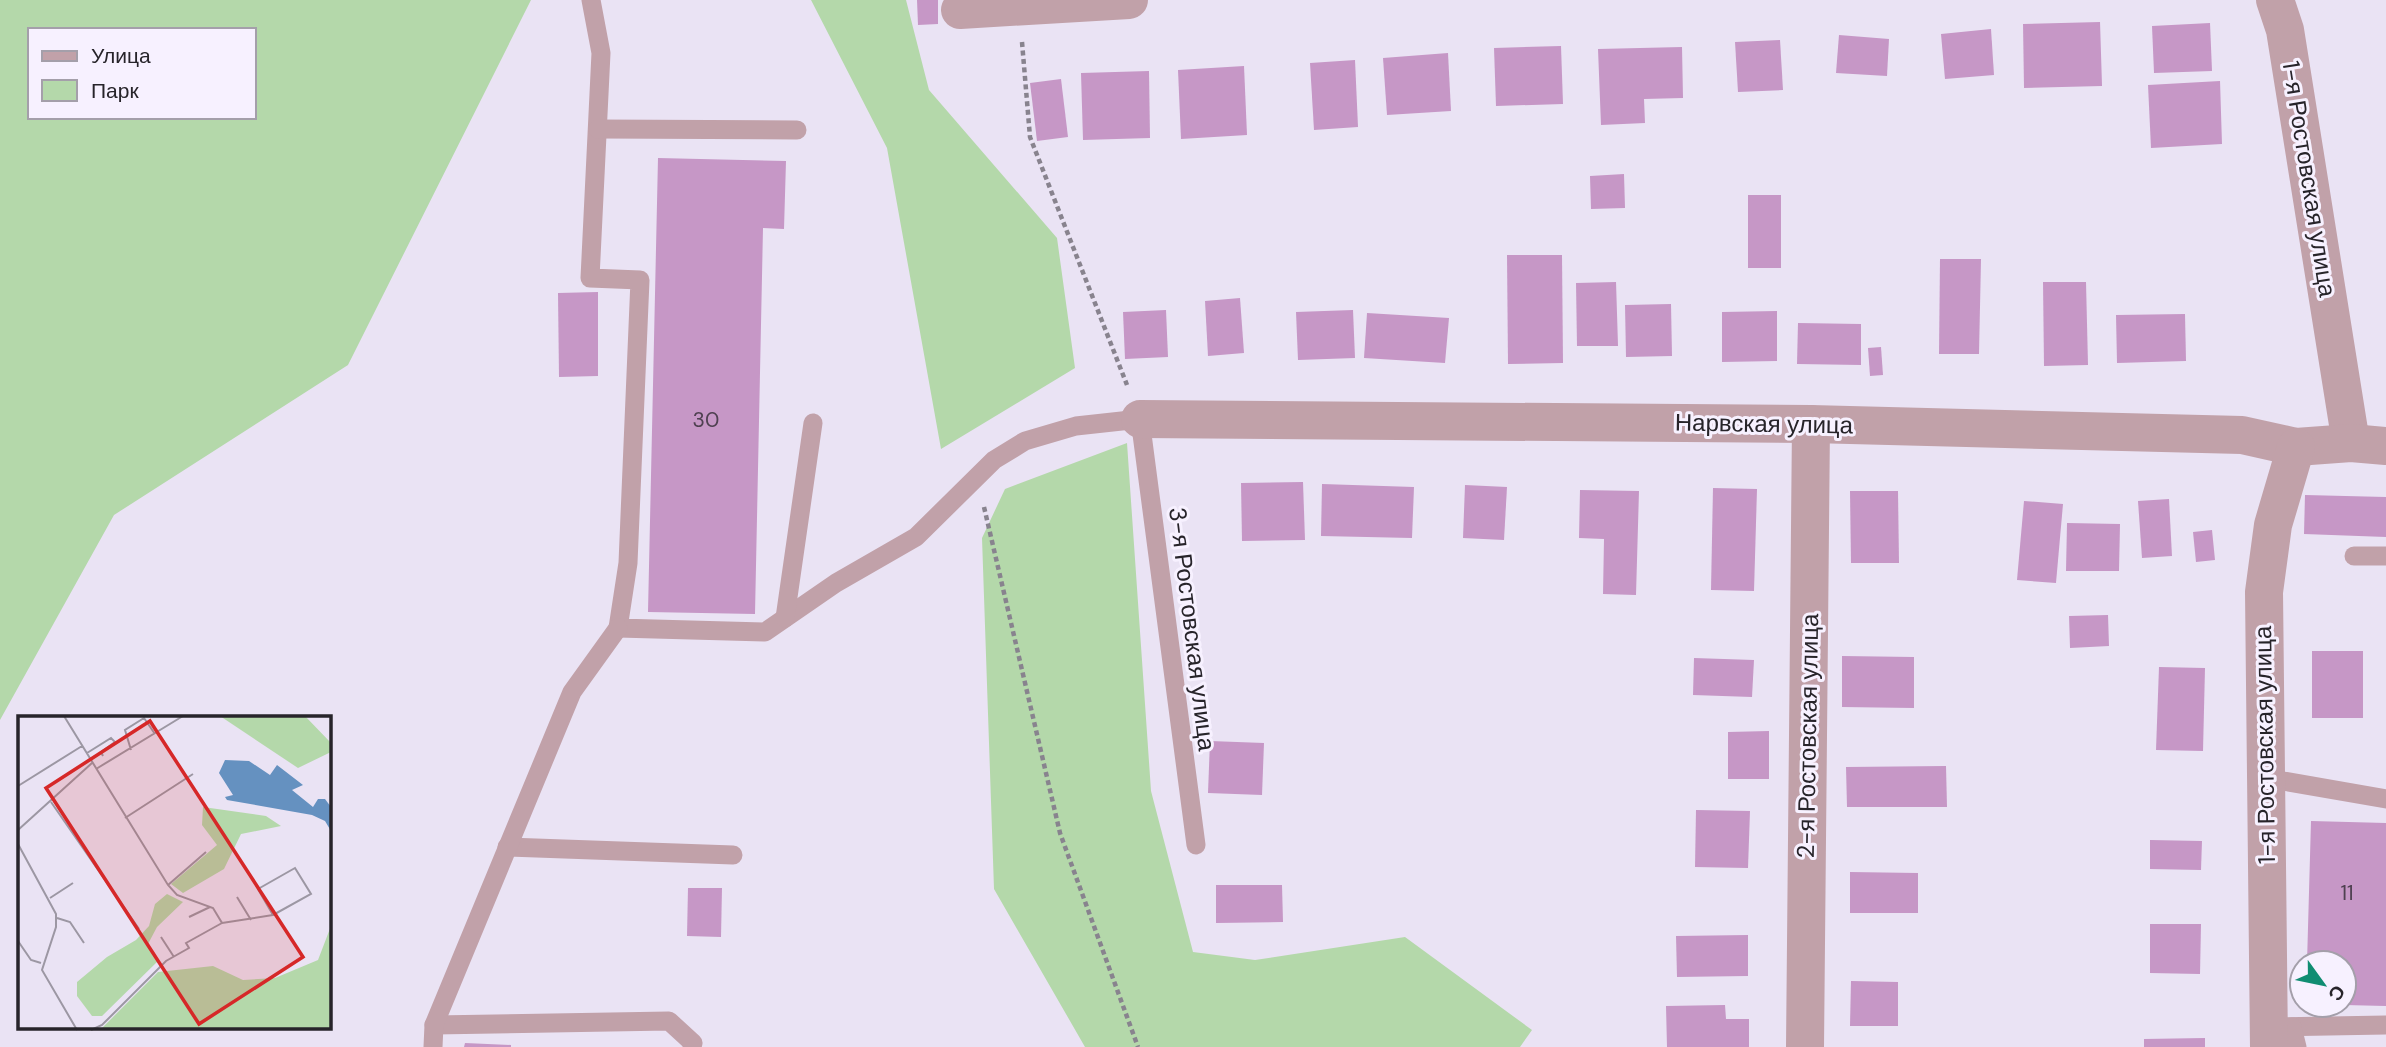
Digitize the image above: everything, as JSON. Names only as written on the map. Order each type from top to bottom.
[{"type":"street","points":[[960,10],[1129,0]]},
{"type":"street","name":"1-я Ростовская улица","points":[[2275,0],[2285,30],[2369,444]]},
{"type":"street","name":"Нарвская улица","points":[[1140,419],[1811,424],[2242,435],[2296,447],[2369,444]]},
{"type":"street","name":"2-я Ростовская улица","points":[[1805,1047],[1811,424]]},
{"type":"street","name":"1-я Ростовская улица","points":[[2282,1037],[2266,778],[2264,592],[2273,525],[2296,447]]},
{"type":"lane","points":[[433,1047],[434,1025],[572,692],[618,628],[628,563],[640,280],[590,278],[601,52],[591,0]]},
{"type":"lane","points":[[597,129],[797,130]]},
{"type":"lane","points":[[618,628],[765,632],[836,583],[916,537],[994,460],[1025,441],[1076,426],[1140,419]]},
{"type":"lane","name":"3-я Ростовская улица","points":[[1140,419],[1196,845]]},
{"type":"lane","points":[[785,618],[813,423]]},
{"type":"lane","points":[[2354,556],[2386,556]]},
{"type":"lane","points":[[2266,778],[2386,799]]},
{"type":"lane","points":[[508,847],[733,855]]},
{"type":"lane","points":[[434,1025],[669,1021],[693,1043],[692,1047]]},
{"type":"lane","points":[[2282,1037],[2386,1024]]},
{"type":"path","points":[[1019,6],[1030,137],[1140,419]]},
{"type":"path","points":[[990,498],[983,509],[1060,833],[1138,1047]]},
{"type":"green space","points":[[0,0],[531,0],[348,365],[114,515],[0,720]]},
{"type":"green space","points":[[811,0],[906,0],[929,90],[1057,238],[1075,368],[941,449],[887,148]]},
{"type":"green space","points":[[1127,443],[1151,791],[1193,952],[1255,960],[1405,937],[1532,1030],[1520,1047],[1085,1047],[994,889],[982,538],[1005,489]]},
{"type":"building","points":[[917,0],[938,0],[938,24],[918,25]]},
{"type":"building","points":[[2100,22],[2102,86],[2024,88],[2023,24]]},
{"type":"building","points":[[2210,23],[2212,71],[2154,73],[2152,26]]},
{"type":"building","points":[[1991,29],[1994,75],[1945,79],[1941,34]]},
{"type":"building","points":[[1839,35],[1889,39],[1887,76],[1836,73]]},
{"type":"building","points":[[1780,40],[1783,90],[1738,92],[1735,42]]},
{"type":"building","points":[[1561,46],[1563,104],[1496,106],[1494,48]]},
{"type":"building","points":[[1682,47],[1683,98],[1644,99],[1645,123],[1601,125],[1598,49]]},
{"type":"building","points":[[1448,53],[1451,111],[1387,115],[1383,58]]},
{"type":"building","points":[[1355,60],[1358,127],[1314,130],[1310,63]]},
{"type":"building","points":[[1244,66],[1247,135],[1181,139],[1178,70]]},
{"type":"building","points":[[1149,71],[1150,138],[1083,140],[1081,73]]},
{"type":"building","points":[[1061,79],[1068,137],[1037,141],[1030,83]]},
{"type":"building","points":[[2220,81],[2222,144],[2151,148],[2148,85]]},
{"type":"building","points":[[658,158],[786,161],[784,229],[763,228],[755,614],[648,612]]},
{"type":"building","points":[[1624,174],[1625,208],[1591,209],[1590,176]]},
{"type":"building","points":[[1748,195],[1781,195],[1781,268],[1748,268]]},
{"type":"building","points":[[1507,255],[1562,255],[1563,363],[1508,364]]},
{"type":"building","points":[[1940,259],[1981,259],[1979,354],[1939,354]]},
{"type":"building","points":[[1616,282],[1618,346],[1577,346],[1576,283]]},
{"type":"building","points":[[2043,282],[2086,282],[2088,365],[2044,366]]},
{"type":"building","points":[[598,292],[598,376],[559,377],[558,293]]},
{"type":"building","points":[[1240,298],[1244,353],[1208,356],[1205,301]]},
{"type":"building","points":[[1671,304],[1672,356],[1626,357],[1625,305]]},
{"type":"building","points":[[1166,310],[1168,357],[1125,359],[1123,312]]},
{"type":"building","points":[[1353,310],[1355,358],[1298,360],[1296,312]]},
{"type":"building","points":[[1777,311],[1777,361],[1722,362],[1722,312]]},
{"type":"building","points":[[1367,313],[1449,318],[1445,363],[1364,358]]},
{"type":"building","points":[[2185,314],[2186,361],[2117,363],[2116,315]]},
{"type":"building","points":[[1798,323],[1861,324],[1861,365],[1797,364]]},
{"type":"building","points":[[1881,347],[1883,375],[1870,376],[1868,348]]},
{"type":"building","points":[[1303,482],[1305,540],[1242,541],[1241,483]]},
{"type":"building","points":[[1322,484],[1414,487],[1412,538],[1321,536]]},
{"type":"building","points":[[1465,485],[1507,487],[1504,540],[1463,538]]},
{"type":"building","points":[[1713,488],[1757,489],[1754,591],[1711,590]]},
{"type":"building","points":[[1580,490],[1639,491],[1636,595],[1603,594],[1604,539],[1579,538]]},
{"type":"building","points":[[1850,491],[1898,491],[1899,563],[1851,563]]},
{"type":"building","points":[[2305,495],[2386,497],[2386,537],[2304,534]]},
{"type":"building","points":[[2169,499],[2172,556],[2142,558],[2138,501]]},
{"type":"building","points":[[2024,501],[2063,504],[2056,583],[2017,580]]},
{"type":"building","points":[[2067,523],[2120,524],[2119,571],[2066,571]]},
{"type":"building","points":[[2212,530],[2215,560],[2196,562],[2193,532]]},
{"type":"building","points":[[2108,615],[2109,646],[2070,648],[2069,616]]},
{"type":"building","points":[[2312,651],[2363,651],[2363,718],[2312,718]]},
{"type":"building","points":[[1842,656],[1914,657],[1914,708],[1842,707]]},
{"type":"building","points":[[1694,658],[1754,660],[1752,697],[1693,695]]},
{"type":"building","points":[[2159,667],[2205,668],[2203,751],[2156,750]]},
{"type":"building","points":[[1769,731],[1769,779],[1728,779],[1728,732]]},
{"type":"building","points":[[1210,741],[1264,743],[1262,795],[1208,793]]},
{"type":"building","points":[[1946,766],[1947,807],[1847,807],[1846,767]]},
{"type":"building","points":[[1696,810],[1750,811],[1748,868],[1695,867]]},
{"type":"building","points":[[2311,821],[2386,823],[2386,1006],[2358,1005],[2358,949],[2307,949]]},
{"type":"building","points":[[2150,840],[2202,841],[2201,870],[2150,869]]},
{"type":"building","points":[[1850,872],[1918,873],[1918,913],[1850,913]]},
{"type":"building","points":[[1216,885],[1282,885],[1283,922],[1216,923]]},
{"type":"building","points":[[688,888],[722,888],[721,937],[687,936]]},
{"type":"building","points":[[2150,924],[2201,924],[2200,974],[2150,973]]},
{"type":"building","points":[[1748,935],[1748,976],[1677,977],[1676,936]]},
{"type":"building","points":[[1851,981],[1898,982],[1898,1026],[1850,1026]]},
{"type":"building","points":[[1725,1005],[1726,1019],[1749,1019],[1749,1047],[1667,1047],[1666,1006]]},
{"type":"building","points":[[2205,1038],[2205,1047],[2144,1047],[2144,1039]]},
{"type":"building","points":[[465,1043],[511,1045],[511,1047],[464,1047]]}]
